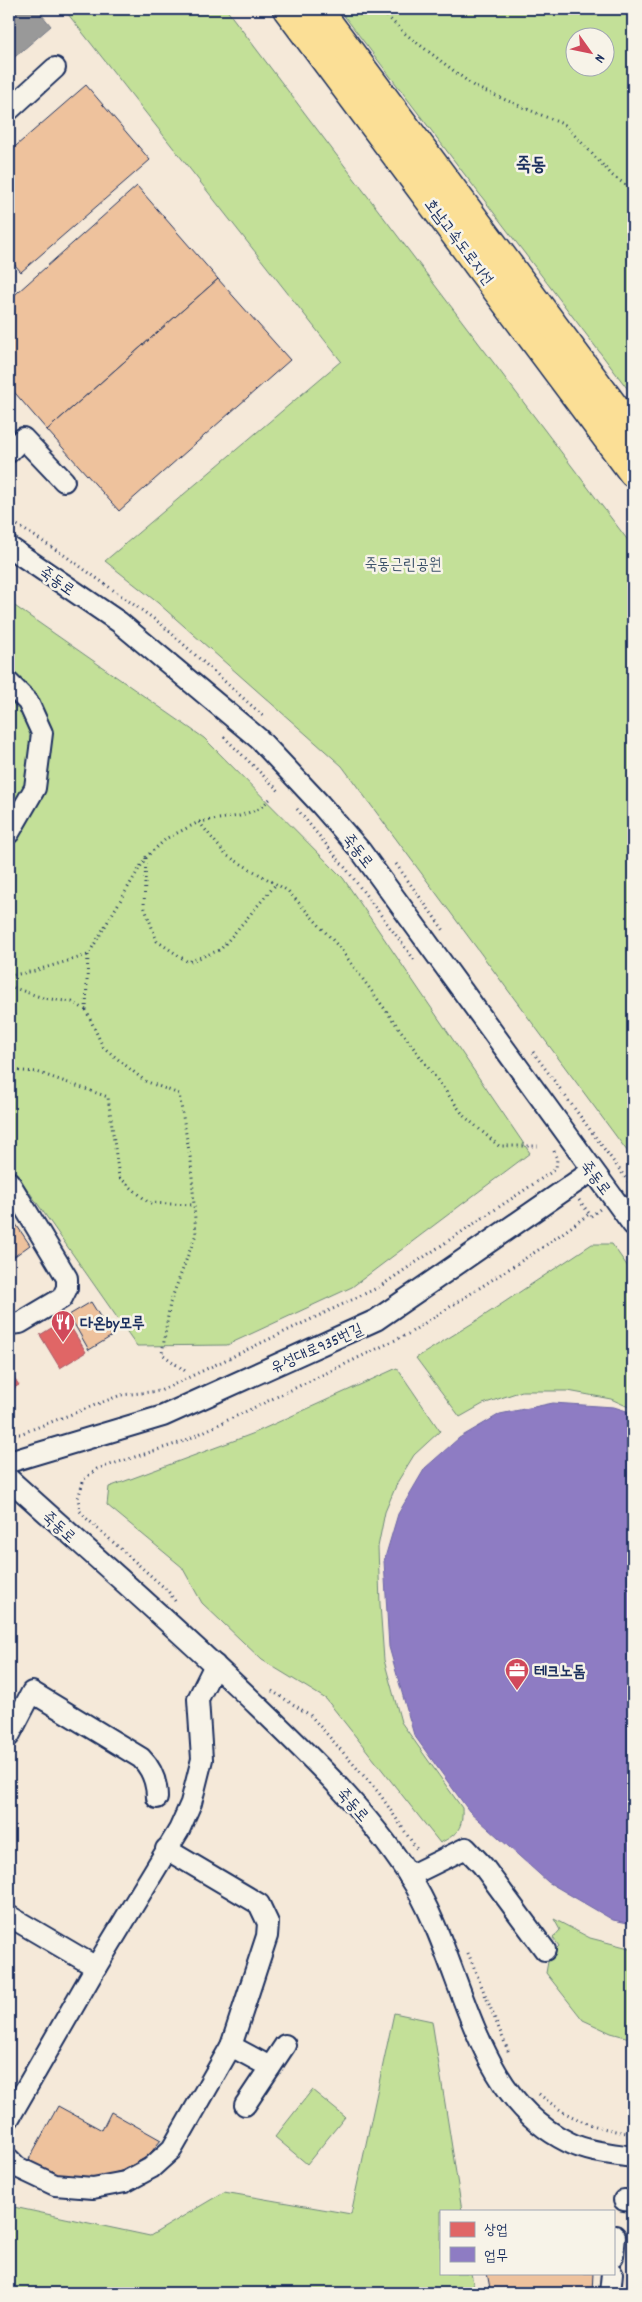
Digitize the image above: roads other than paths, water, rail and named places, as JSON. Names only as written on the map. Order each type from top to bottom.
[{"type":"highway","name":"호남고속도로지선","points":[[287,9],[633,473]]},
{"type":"highway","name":"호남고속도로지선","points":[[318,9],[633,432]]},
{"type":"street","points":[[9,110],[55,68]]},
{"type":"street","points":[[9,452],[23,438],[64,481]]},
{"type":"street","name":"죽동로","points":[[9,547],[119,622],[165,660],[259,739],[320,804],[360,850],[633,1225]]},
{"type":"street","points":[[9,683],[28,702],[42,732],[35,788],[9,833]]},
{"type":"street","name":"유성대로935번길","points":[[9,1462],[163,1416],[376,1320],[592,1171]]},
{"type":"street","points":[[9,1182],[67,1278],[67,1288],[62,1298],[20,1323],[9,1324]]},
{"type":"street","name":"죽동로","points":[[9,1480],[215,1665],[324,1769],[380,1834],[418,1872],[427,1910],[494,2071],[520,2107],[569,2143],[610,2154],[633,2157]]},
{"type":"street","points":[[12,2105],[179,1830],[191,1803],[202,1759],[198,1700],[215,1665]]},
{"type":"street","points":[[9,1736],[32,1692],[141,1758],[150,1767],[157,1798]]},
{"type":"street","points":[[418,1872],[466,1848],[483,1866],[545,1950]]},
{"type":"street","points":[[9,2159],[17,2167],[55,2185],[93,2188],[125,2182],[151,2168],[172,2149],[231,2046],[267,1936],[268,1923],[259,1904],[166,1849]]},
{"type":"street","points":[[9,1916],[96,1968]]},
{"type":"street","points":[[245,2104],[286,2045]]},
{"type":"street","points":[[231,2046],[270,2067]]},
{"type":"street","points":[[614,2246],[615,2236]]},
{"type":"street","points":[[610,2293],[612,2274]]},
{"type":"place","name":"다온by모루","points":[[63,1343]]},
{"type":"place","name":"테크노돔","points":[[517,1691]]},
{"type":"district","name":"죽동","points":[[531,163]]},
{"type":"park label","name":"죽동근린공원","points":[[403,563]]}]
